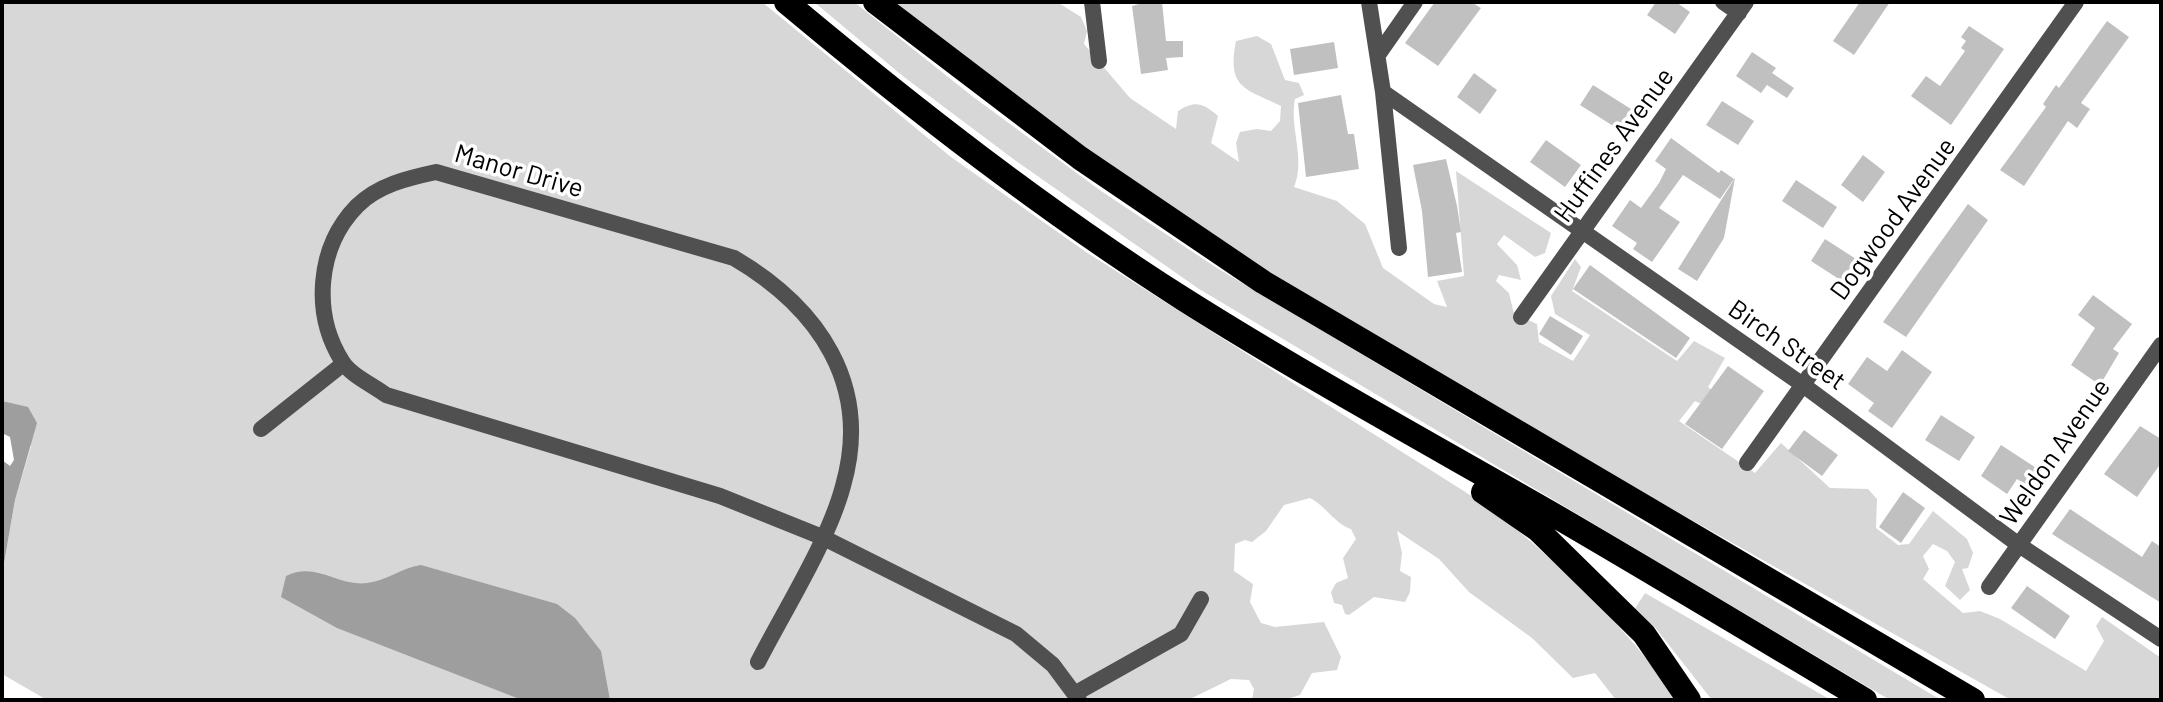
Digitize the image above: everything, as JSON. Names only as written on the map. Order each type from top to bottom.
[{"type":"highway","points":[[786,2],[911,106],[1059,215],[1184,299],[1370,413],[1572,526],[1865,700]]},
{"type":"highway","points":[[875,2],[1080,158],[1263,282],[1973,700]]},
{"type":"highway","points":[[1370,413],[1538,530],[1644,634],[1689,700]]},
{"type":"street","points":[[1092,2],[1099,61]]},
{"type":"street","points":[[1369,2],[1383,92],[1399,248]]},
{"type":"street","points":[[1378,55],[1415,2]]},
{"type":"street","points":[[1723,2],[1742,8]]},
{"type":"street","name":"Dogwood Avenue","points":[[1747,463],[2076,2]]},
{"type":"street","name":"Huffines Avenue","points":[[1521,317],[1742,8]]},
{"type":"street","name":"Birch Street","points":[[1383,92],[1803,385],[2019,545],[2161,639]]},
{"type":"street","name":"Manor Drive","points":[[343,364],[327,327],[322,283],[331,243],[358,205],[398,180],[436,172],[734,258],[772,281],[809,315],[832,354],[849,401],[852,445],[843,488],[822,537],[758,662]]},
{"type":"street","name":"Weldon Avenue","points":[[1989,587],[2161,345]]},
{"type":"street","points":[[261,429],[343,364],[386,395],[720,496],[822,537],[1016,634],[1053,665],[1077,696],[1181,634],[1201,599]]},
{"type":"shaded area","points":[[2,2],[762,2],[951,157],[1086,252],[1489,507],[1541,551],[1614,621],[1677,700],[1616,700],[1595,673],[1573,678],[1532,638],[1469,592],[1439,559],[1397,531],[1402,553],[1400,571],[1411,577],[1410,592],[1405,602],[1374,597],[1349,615],[1345,614],[1342,605],[1334,603],[1331,592],[1336,583],[1348,578],[1343,558],[1356,539],[1351,529],[1310,498],[1284,505],[1266,531],[1252,542],[1245,540],[1235,544],[1234,571],[1253,584],[1250,602],[1261,623],[1275,627],[1324,622],[1341,657],[1337,670],[1312,673],[1300,695],[1283,700],[1252,700],[1254,689],[1249,680],[1231,679],[1188,700],[47,700],[2,674],[2,575],[15,500],[31,446],[11,404],[2,401]]},
{"type":"shaded area","points":[[814,2],[854,2],[972,96],[1101,191],[1217,268],[1941,700],[1890,700],[1199,289],[1016,161],[904,77]]},
{"type":"shaded area","points":[[893,2],[1057,2],[1081,17],[1087,31],[1084,44],[1130,98],[1176,129],[1178,111],[1194,104],[1208,108],[1218,116],[1211,143],[1239,162],[1236,143],[1240,132],[1257,129],[1271,131],[1280,121],[1281,106],[1248,90],[1241,84],[1234,68],[1236,41],[1257,36],[1271,44],[1285,80],[1299,83],[1304,95],[1295,99],[1298,165],[1294,187],[1337,201],[1365,224],[1383,268],[1434,304],[1447,307],[1437,281],[1464,276],[1456,171],[1551,233],[1545,253],[1535,257],[1504,235],[1497,244],[1517,265],[1521,280],[1499,275],[1496,281],[1509,293],[1514,314],[1537,324],[1539,342],[1573,361],[1590,335],[1555,314],[1551,296],[1575,259],[1581,267],[1572,291],[1677,361],[1694,341],[1725,358],[1708,387],[1737,411],[1731,418],[1695,401],[1679,421],[1755,473],[1781,443],[1830,488],[1868,489],[1877,499],[1876,528],[1898,545],[1909,544],[1933,511],[1967,539],[1973,553],[1968,568],[1962,569],[1970,590],[1960,600],[1945,586],[1955,562],[1947,551],[1933,544],[1923,556],[1929,569],[1923,579],[1963,613],[1980,611],[2000,619],[2086,671],[2104,641],[2096,626],[2102,617],[2161,658],[2161,700],[2011,700],[1619,479],[1255,264],[1090,153]]},
{"type":"shaded area","points":[[2,401],[28,407],[37,423],[15,500],[2,575],[2,460],[10,466],[14,460],[10,437],[2,433]]},
{"type":"shaded area","points":[[421,565],[557,604],[575,618],[601,651],[610,700],[522,700],[337,628],[281,597],[286,576],[297,572],[308,571],[367,583]]},
{"type":"shaded area","points":[[1645,593],[1831,700],[1712,700],[1654,626],[1633,612]]},
{"type":"building","points":[[1162,2],[1166,41],[1183,41],[1183,57],[1166,58],[1168,70],[1141,74],[1132,6]]},
{"type":"building","points":[[1435,2],[1471,2],[1481,8],[1438,66],[1405,43]]},
{"type":"building","points":[[1656,2],[1676,2],[1690,12],[1675,34],[1647,15]]},
{"type":"building","points":[[1860,2],[1890,2],[1854,55],[1833,41]]},
{"type":"building","points":[[2107,21],[2129,37],[2081,103],[2090,109],[2077,128],[2068,121],[2024,186],[2000,170],[2046,107],[2043,104],[2056,85],[2059,88]]},
{"type":"building","points":[[1969,26],[2004,49],[1951,125],[1911,96],[1926,76],[1940,86],[1965,51],[1961,48],[1966,41],[1961,37]]},
{"type":"building","points":[[1334,42],[1338,68],[1294,75],[1290,49]]},
{"type":"building","points":[[1752,52],[1776,68],[1772,73],[1794,88],[1787,98],[1767,85],[1761,93],[1736,76]]},
{"type":"building","points":[[1474,73],[1497,90],[1480,114],[1457,97]]},
{"type":"building","points":[[1593,85],[1631,109],[1618,129],[1580,105]]},
{"type":"building","points":[[1341,95],[1348,134],[1354,134],[1359,169],[1306,177],[1298,103]]},
{"type":"building","points":[[1722,101],[1754,121],[1738,145],[1706,125]]},
{"type":"building","points":[[1671,138],[1719,173],[1721,170],[1734,179],[1720,199],[1683,175],[1659,208],[1680,222],[1652,262],[1633,249],[1637,243],[1612,226],[1630,200],[1641,208],[1659,183],[1666,169],[1655,161]]},
{"type":"building","points":[[1546,140],[1581,165],[1565,187],[1530,162]]},
{"type":"building","points":[[1863,155],[1885,172],[1863,202],[1841,185]]},
{"type":"building","points":[[1446,159],[1461,232],[1456,233],[1462,272],[1428,277],[1422,211],[1413,165]]},
{"type":"building","points":[[1735,178],[1724,238],[1697,281],[1678,269]]},
{"type":"building","points":[[1796,180],[1837,207],[1823,228],[1782,201]]},
{"type":"building","points":[[1968,204],[1988,220],[1906,337],[1883,322]]},
{"type":"building","points":[[1825,239],[1856,259],[1842,281],[1811,261]]},
{"type":"building","points":[[1590,265],[1690,338],[1676,358],[1573,289]]},
{"type":"building","points":[[2093,295],[2132,324],[2113,349],[2119,353],[2100,385],[2071,365],[2095,328],[2078,315]]},
{"type":"building","points":[[1550,316],[1583,336],[1571,355],[1539,334]]},
{"type":"building","points":[[1902,350],[1932,372],[1892,428],[1868,411],[1874,403],[1848,384],[1867,357],[1887,371]]},
{"type":"building","points":[[1728,366],[1764,391],[1722,449],[1685,424]]},
{"type":"building","points":[[1941,415],[1975,437],[1959,461],[1925,440]]},
{"type":"building","points":[[2140,426],[2161,439],[2161,463],[2137,497],[2104,474]]},
{"type":"building","points":[[1804,430],[1838,455],[1822,476],[1788,451]]},
{"type":"building","points":[[2001,445],[2044,473],[2033,489],[2017,479],[2007,494],[1981,476]]},
{"type":"building","points":[[1903,492],[1925,508],[1901,543],[1879,527]]},
{"type":"building","points":[[2070,509],[2142,557],[2152,541],[2161,547],[2161,603],[2052,534]]},
{"type":"building","points":[[2027,586],[2070,616],[2055,639],[2011,608]]}]
